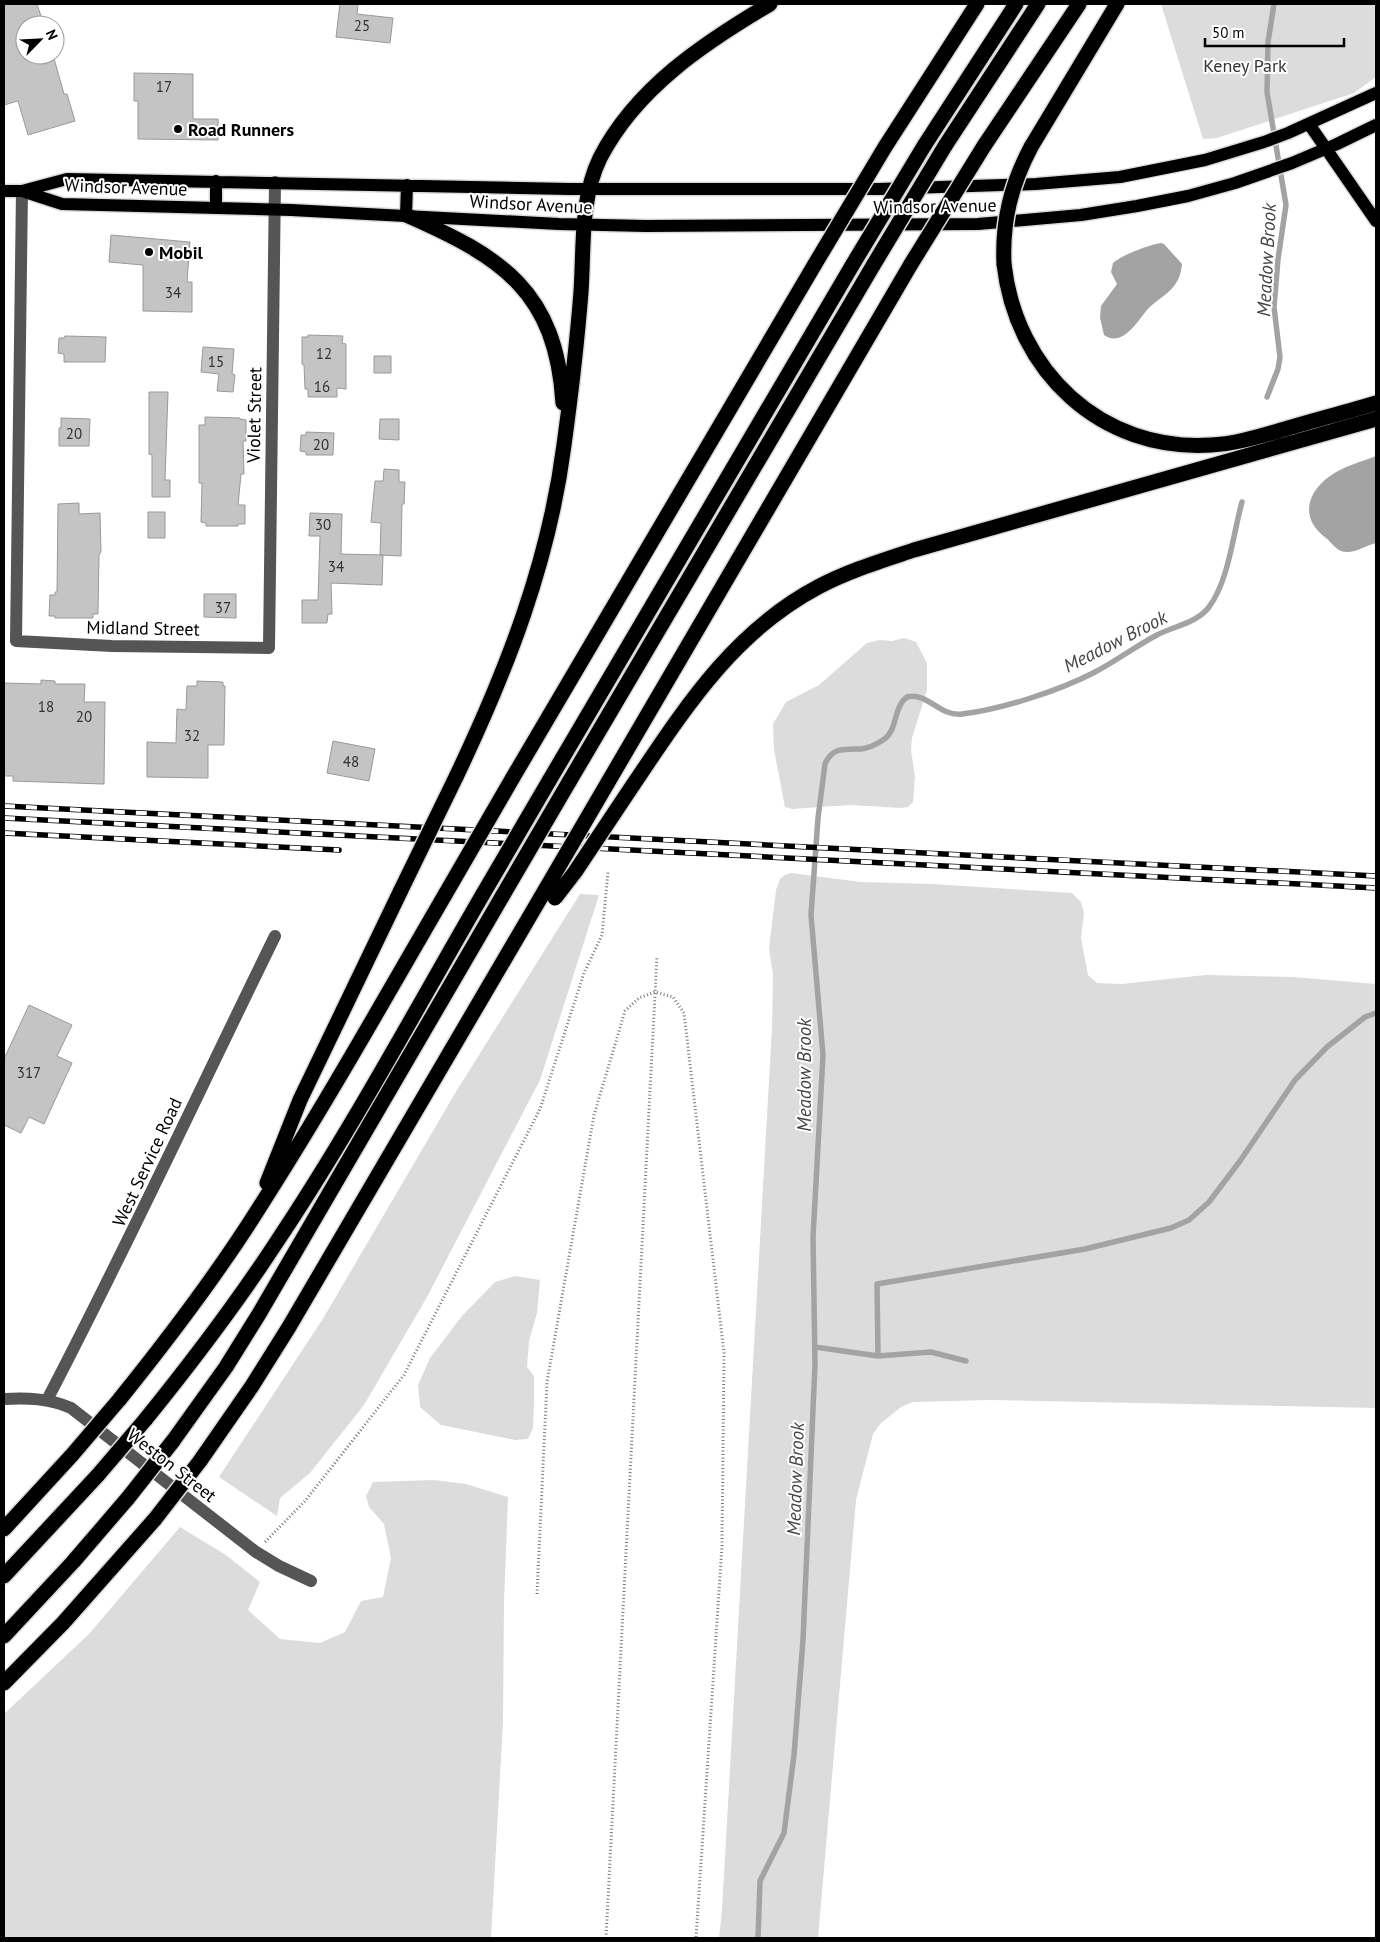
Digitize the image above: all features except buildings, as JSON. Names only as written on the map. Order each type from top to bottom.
[{"type":"highway","points":[[258,1209],[290,1122],[456,777],[497,686],[525,614],[550,528],[564,447],[580,304],[585,225],[590,189],[597,166],[612,139],[652,88],[693,55],[770,4]]},
{"type":"highway","points":[[4,1529],[72,1455],[177,1327],[258,1209],[311,1123],[885,146],[978,4]]},
{"type":"highway","points":[[4,1576],[98,1475],[145,1420],[207,1342],[277,1242],[351,1122],[853,264],[924,146],[1016,4]]},
{"type":"highway","points":[[4,1636],[73,1562],[128,1498],[173,1441],[226,1367],[259,1314],[874,264],[945,146],[1038,4]]},
{"type":"highway","points":[[4,1683],[63,1623],[155,1519],[200,1461],[290,1327],[515,942],[548,897],[607,784],[911,264],[984,146],[1079,4]]},
{"type":"highway","points":[[1117,4],[1030,147],[1014,183],[1008,205],[1004,234],[1004,264],[1014,310],[1031,349],[1044,369],[1061,389],[1087,412],[1130,434],[1176,444],[1199,446],[1225,444],[1250,439],[1376,403]]},
{"type":"highway","points":[[406,215],[436,228],[490,258],[515,278],[533,302],[548,330],[557,356],[562,394],[564,447]]},
{"type":"highway","points":[[548,897],[575,872],[690,701],[725,659],[776,613],[827,582],[866,566],[914,550],[1376,419]]},
{"type":"main road","name":"Windsor Avenue","points":[[22,191],[67,179],[590,189],[917,188],[1078,181],[1120,177],[1173,167],[1264,142],[1310,124],[1376,93]]},
{"type":"main road","points":[[1310,124],[1376,221]]},
{"type":"main road","name":"Windsor Avenue","points":[[22,191],[62,204],[274,209],[585,225],[948,224],[1024,221],[1082,215],[1155,203],[1211,190],[1292,163],[1376,125]]},
{"type":"main road","points":[[216,181],[216,207]]},
{"type":"main road","points":[[406,215],[407,185]]},
{"type":"main road","points":[[4,191],[22,191]]},
{"type":"street","name":"Violet Street","points":[[269,648],[275,182]]},
{"type":"street","name":"Midland Street","points":[[22,191],[16,641],[121,646],[269,648]]},
{"type":"street","name":"West Service Road","points":[[46,1400],[128,1242],[275,936]]},
{"type":"street","name":"Weston Street","points":[[4,1399],[46,1400],[60,1403],[80,1414],[256,1552],[279,1566],[311,1581]]},
{"type":"path","points":[[256,1552],[305,1501],[404,1375],[540,1109],[584,973],[602,935],[608,872]]},
{"type":"path","points":[[606,1938],[657,956]]},
{"type":"path","points":[[537,1594],[547,1382],[594,1115],[625,1011],[639,998],[655,992],[673,997],[684,1013],[724,1353],[722,1546],[696,1938]]},
{"type":"green space","name":"Keney Park","points":[[1161,4],[1376,4],[1376,77],[1354,93],[1217,138],[1203,139]]},
{"type":"green space","points":[[904,638],[916,642],[927,663],[927,690],[912,738],[911,750],[915,777],[913,802],[908,807],[901,808],[850,805],[792,809],[785,807],[774,750],[773,724],[786,702],[819,685],[867,643]]},
{"type":"green space","points":[[791,873],[861,882],[932,884],[1072,893],[1081,902],[1084,913],[1081,938],[1088,975],[1097,983],[1122,984],[1205,975],[1294,977],[1376,984],[1376,1408],[989,1400],[913,1402],[901,1407],[880,1424],[873,1434],[856,1500],[818,1938],[719,1938],[772,1028],[773,975],[769,948],[776,890],[780,879]]},
{"type":"green space","points":[[580,894],[599,895],[540,1080],[427,1297],[364,1405],[310,1473],[280,1498],[277,1516],[219,1477],[324,1317],[457,1090]]},
{"type":"green space","points":[[515,1276],[540,1280],[537,1313],[529,1341],[527,1367],[534,1376],[533,1428],[528,1439],[515,1440],[441,1425],[420,1407],[418,1385],[430,1358],[462,1316],[495,1282]]},
{"type":"green space","points":[[434,1480],[466,1484],[508,1497],[504,1603],[503,1721],[491,1938],[4,1938],[4,1714],[89,1634],[180,1527],[226,1555],[260,1582],[248,1610],[280,1639],[320,1643],[345,1632],[361,1601],[383,1597],[391,1558],[384,1524],[369,1507],[366,1496],[373,1482]]},
{"type":"shaded area","points":[[1161,243],[1182,264],[1178,280],[1169,292],[1152,305],[1134,327],[1123,336],[1111,338],[1104,335],[1100,318],[1101,306],[1117,284],[1111,272],[1113,263],[1136,251]]},
{"type":"shaded area","points":[[1376,456],[1376,543],[1351,552],[1340,551],[1312,523],[1309,506],[1311,498],[1330,476]]},
{"type":"waterway","name":"Meadow Brook","points":[[1267,397],[1278,369],[1280,357],[1274,307],[1278,259],[1286,205],[1267,92],[1268,42],[1274,4]]},
{"type":"waterway","name":"Meadow Brook","points":[[758,1938],[760,1881],[784,1833],[794,1755],[803,1640],[815,1364],[813,1237],[823,1055],[811,915],[818,818],[825,764],[831,754],[835,752],[844,749],[861,749],[873,746],[888,736],[899,707],[907,697],[921,698],[940,709],[954,714],[977,712],[1012,704],[1081,679],[1103,668],[1157,635],[1198,617],[1209,607],[1221,584],[1230,556],[1242,502]]},
{"type":"waterway","points":[[815,1347],[878,1356],[877,1284],[1085,1249],[1171,1228],[1189,1220],[1209,1202],[1240,1161],[1295,1080],[1327,1047],[1365,1017],[1376,1013]]},
{"type":"waterway","points":[[878,1356],[931,1352],[966,1361]]},
{"type":"railway","points":[[4,806],[1376,876]]},
{"type":"railway","points":[[4,818],[1376,888]]},
{"type":"railway","points":[[4,833],[339,850]]},
{"type":"place","name":"Road Runners","points":[[178,129]]},
{"type":"place","name":"Mobil","points":[[149,252]]}]
